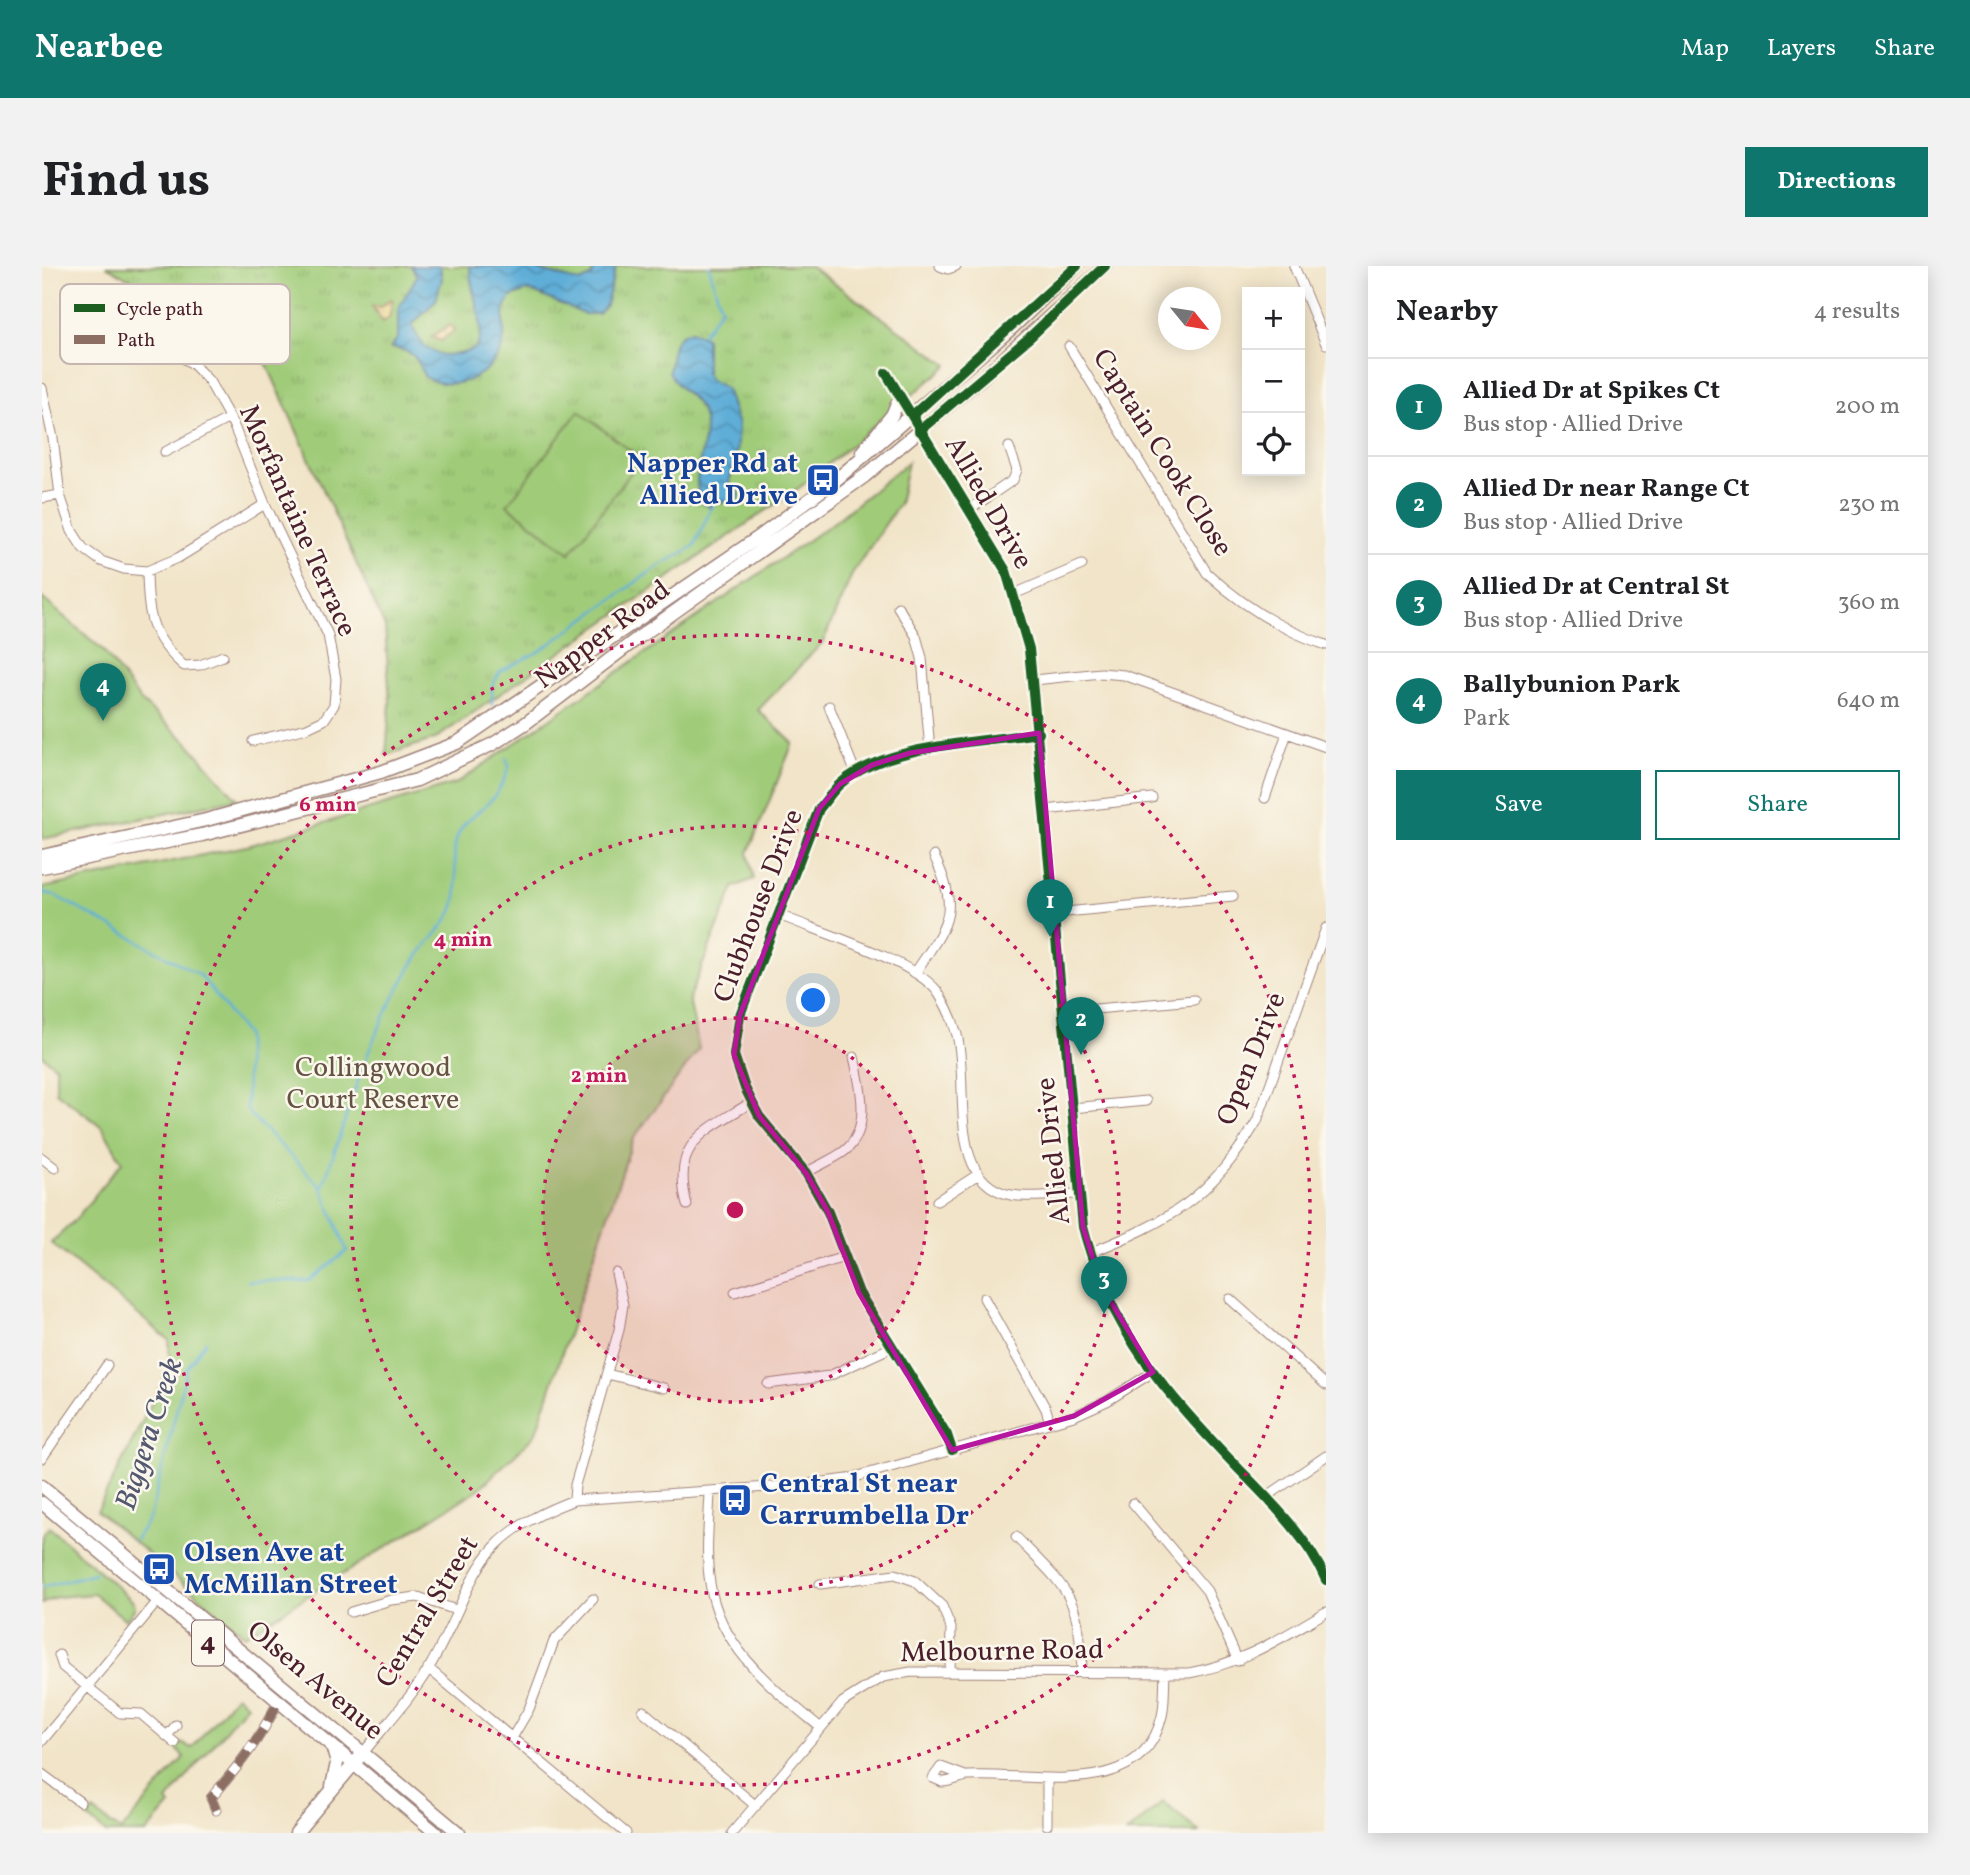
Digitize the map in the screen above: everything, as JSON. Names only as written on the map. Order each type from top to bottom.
[{"type":"main road","name":"Napper Road","points":[[42,856],[260,805],[381,772],[457,743],[748,545],[855,464],[1077,266]]},
{"type":"main road","name":"Napper Road","points":[[42,867],[202,835],[392,787],[454,765],[493,744],[512,733],[649,630],[855,483],[1029,338],[1105,266]]},
{"type":"main road","points":[[855,464],[892,415],[900,398]]},
{"type":"main road","name":"Olsen Avenue","points":[[42,1486],[459,1833]]},
{"type":"main road","name":"Olsen Avenue","points":[[42,1503],[436,1833]]},
{"type":"main road","points":[[329,1793],[337,1768],[332,1746]]},
{"type":"main road","points":[[296,1833],[363,1753]]},
{"type":"street","points":[[940,266],[948,269],[956,266]]},
{"type":"street","points":[[1294,266],[1326,344]]},
{"type":"street","name":"Captain Cook Close","points":[[1069,346],[1207,573],[1235,598],[1302,637],[1326,645]]},
{"type":"street","name":"Morfantaine Terrace","points":[[194,364],[209,381],[229,418],[265,504],[328,635],[336,679],[334,705],[324,720],[307,728],[253,741]]},
{"type":"street","name":"Allied Drive","points":[[886,373],[1006,571],[1030,649],[1083,1227],[1089,1253],[1118,1318],[1153,1372],[1184,1412],[1295,1530],[1326,1580]]},
{"type":"street","points":[[42,388],[60,495],[72,531],[83,548],[101,561],[124,569],[148,571],[178,558],[265,504]]},
{"type":"street","points":[[165,452],[229,418]]},
{"type":"street","points":[[969,510],[1013,480],[1017,470],[1009,447]]},
{"type":"street","points":[[42,498],[60,495]]},
{"type":"street","points":[[1014,594],[1082,565]]},
{"type":"street","points":[[148,571],[148,604],[155,634],[168,652],[184,666],[200,665],[223,656]]},
{"type":"street","points":[[898,607],[916,636],[922,658],[930,750]]},
{"type":"street","points":[[1034,680],[1101,673],[1124,675],[1326,747]]},
{"type":"street","points":[[829,706],[856,774]]},
{"type":"street","name":"Clubhouse Drive","points":[[952,1451],[947,1435],[859,1293],[828,1212],[806,1173],[759,1116],[734,1055],[740,1015],[819,809],[840,784],[872,765],[930,750],[1039,733]]},
{"type":"street","points":[[1265,798],[1287,733]]},
{"type":"street","points":[[1046,810],[1152,798]]},
{"type":"street","points":[[915,973],[950,914],[948,895],[934,856]]},
{"type":"street","points":[[1055,913],[1233,896]]},
{"type":"street","points":[[779,915],[906,967],[936,989],[957,1035],[967,1149],[977,1175],[991,1187],[1011,1195],[1080,1194]]},
{"type":"street","name":"Open Drive","points":[[1089,1253],[1154,1227],[1190,1203],[1218,1178],[1240,1150],[1256,1121],[1326,928]]},
{"type":"street","points":[[1063,1012],[1194,1000]]},
{"type":"street","points":[[806,1173],[848,1147],[858,1131],[862,1088],[854,1057]]},
{"type":"street","points":[[1072,1108],[1146,1101]]},
{"type":"street","points":[[687,1205],[681,1167],[690,1145],[752,1102]]},
{"type":"street","points":[[42,1158],[55,1168]]},
{"type":"street","points":[[937,1201],[977,1175]]},
{"type":"street","points":[[734,1292],[844,1257]]},
{"type":"street","points":[[574,1500],[575,1485],[607,1374],[623,1305],[616,1273]]},
{"type":"street","points":[[984,1298],[1046,1409],[1050,1423]]},
{"type":"street","points":[[1230,1299],[1326,1385]]},
{"type":"street","points":[[768,1384],[829,1376],[892,1348]]},
{"type":"street","points":[[42,1458],[107,1365]]},
{"type":"street","name":"Central Street","points":[[363,1753],[428,1668],[477,1569],[499,1541],[530,1518],[574,1500],[709,1492],[848,1479],[1090,1410],[1153,1372]]},
{"type":"street","points":[[607,1374],[664,1388]]},
{"type":"street","points":[[1266,1497],[1326,1456]]},
{"type":"street","points":[[709,1492],[709,1582],[725,1631],[762,1679],[821,1728]]},
{"type":"street","points":[[1133,1503],[1207,1591],[1238,1661]]},
{"type":"street","points":[[1016,1536],[1073,1601],[1081,1629],[1082,1673]]},
{"type":"street","points":[[820,1584],[895,1574],[915,1581],[942,1606],[951,1628],[950,1672]]},
{"type":"street","points":[[351,1612],[391,1600],[418,1597],[456,1610]]},
{"type":"street","points":[[512,1738],[529,1709],[554,1642],[593,1599]]},
{"type":"street","points":[[42,1741],[157,1602]]},
{"type":"street","name":"Melbourne Road","points":[[732,1833],[843,1702],[883,1677],[911,1672],[1189,1673],[1238,1661],[1326,1612]]},
{"type":"street","points":[[59,1655],[63,1667],[120,1713],[141,1714],[175,1743]]},
{"type":"street","points":[[428,1668],[626,1833]]},
{"type":"street","points":[[965,1776],[1047,1778],[1093,1776],[1118,1771],[1138,1759],[1153,1737],[1162,1717],[1165,1673]]},
{"type":"street","points":[[216,1810],[211,1798],[244,1760],[266,1728],[278,1702]]},
{"type":"street","points":[[643,1711],[755,1806]]},
{"type":"street","points":[[167,1736],[176,1725]]},
{"type":"street","points":[[42,1773],[80,1802]]},
{"type":"street","points":[[1047,1778],[1047,1825]]},
{"type":"highlighted area","points":[[1039,733],[1083,1227],[1102,1287],[1153,1372],[1074,1416],[952,1450],[859,1293],[828,1212],[806,1173],[759,1116],[734,1055],[740,1015],[819,809],[840,784],[872,765],[910,753]]},
{"type":"green space","points":[[106,266],[810,266],[948,365],[803,485],[435,739],[386,755],[390,703],[385,627],[267,364],[290,364],[290,284],[139,284]]},
{"type":"green space","points":[[579,411],[641,459],[570,553],[507,505]]},
{"type":"green space","name":"Collingwood Court Reserve","points":[[908,462],[899,504],[853,572],[823,642],[758,710],[793,743],[748,853],[754,879],[734,887],[689,998],[699,1049],[633,1139],[535,1435],[479,1489],[245,1635],[97,1511],[169,1369],[169,1340],[51,1243],[76,1219],[122,1162],[102,1127],[56,1092],[56,1067],[42,1055],[42,888],[251,845],[457,783],[833,523]]},
{"type":"green space","points":[[42,598],[103,650],[141,701],[187,742],[237,799],[42,839]]},
{"type":"green space","points":[[49,1527],[134,1602],[135,1608],[126,1620],[94,1594],[57,1597],[42,1604],[42,1536]]},
{"type":"green space","points":[[236,1695],[247,1704],[167,1801],[170,1805],[146,1833],[106,1833],[88,1818],[93,1811],[121,1831],[184,1757],[176,1748],[181,1743],[192,1748]]},
{"type":"green space","points":[[1163,1802],[1200,1833],[1127,1833]]},
{"type":"sand","points":[[390,299],[393,300],[389,318],[383,322],[372,306],[381,307]]},
{"type":"sand","points":[[450,325],[455,330],[441,341],[431,337]]},
{"type":"water","points":[[411,266],[440,266],[442,279],[436,300],[412,325],[423,344],[430,350],[455,355],[476,348],[480,339],[480,319],[470,266],[526,266],[580,282],[591,277],[596,266],[616,266],[606,305],[599,314],[584,314],[529,290],[511,297],[505,308],[503,344],[491,365],[471,379],[447,384],[424,376],[419,363],[409,352],[391,348],[398,337],[398,309],[417,276]]},
{"type":"water","points":[[691,331],[706,338],[706,373],[709,379],[726,389],[738,425],[736,458],[729,482],[740,495],[734,504],[718,501],[709,507],[698,492],[704,419],[696,402],[678,385],[669,371],[676,341],[684,333]]},
{"type":"waterway","points":[[702,335],[721,308],[709,266]]},
{"type":"waterway","points":[[492,705],[492,686],[501,671],[540,651],[657,567],[694,546],[713,504]]},
{"type":"waterway","points":[[322,1188],[363,1068],[382,1022],[413,964],[452,911],[456,892],[455,852],[459,833],[468,820],[498,791],[509,766],[506,758]]},
{"type":"waterway","name":"Biggera Creek","points":[[42,892],[54,895],[200,975],[246,1035],[247,1111],[322,1188],[347,1251],[309,1281],[247,1281]]},
{"type":"waterway","name":"Biggera Creek","points":[[134,1541],[150,1517],[187,1368],[206,1341]]},
{"type":"waterway","name":"Biggera Creek","points":[[42,1587],[95,1573]]},
{"type":"marked path","points":[[216,1810],[211,1798],[248,1752],[278,1702]]},
{"type":"cycle path","points":[[913,415],[1077,266]]},
{"type":"cycle path","points":[[919,431],[1029,338],[1105,266]]},
{"type":"cycle path","points":[[886,373],[1006,571],[1029,649],[1083,1227],[1094,1264],[1108,1298],[1143,1358],[1186,1412],[1287,1520],[1309,1549],[1326,1580]]},
{"type":"cycle path","points":[[952,1450],[947,1435],[859,1293],[828,1212],[806,1173],[759,1116],[745,1088],[734,1055],[740,1015],[819,809],[837,787],[859,771],[882,760],[908,753],[1039,733]]},
{"type":"place","name":"Napper Rd at Allied Drive","points":[[823,480]]},
{"type":"place","name":"Ballybunion Park","points":[[103,721]]},
{"type":"place","name":"Allied Dr at Spikes Ct","points":[[1050,937]]},
{"type":"place","name":"Allied Dr near Range Ct","points":[[1081,1055]]},
{"type":"place","name":"Allied Dr at Central St","points":[[1104,1314]]},
{"type":"place","name":"Central St near Carrumbella Dr","points":[[735,1500]]},
{"type":"place","name":"Olsen Ave at McMillan Street","points":[[159,1569]]}]
